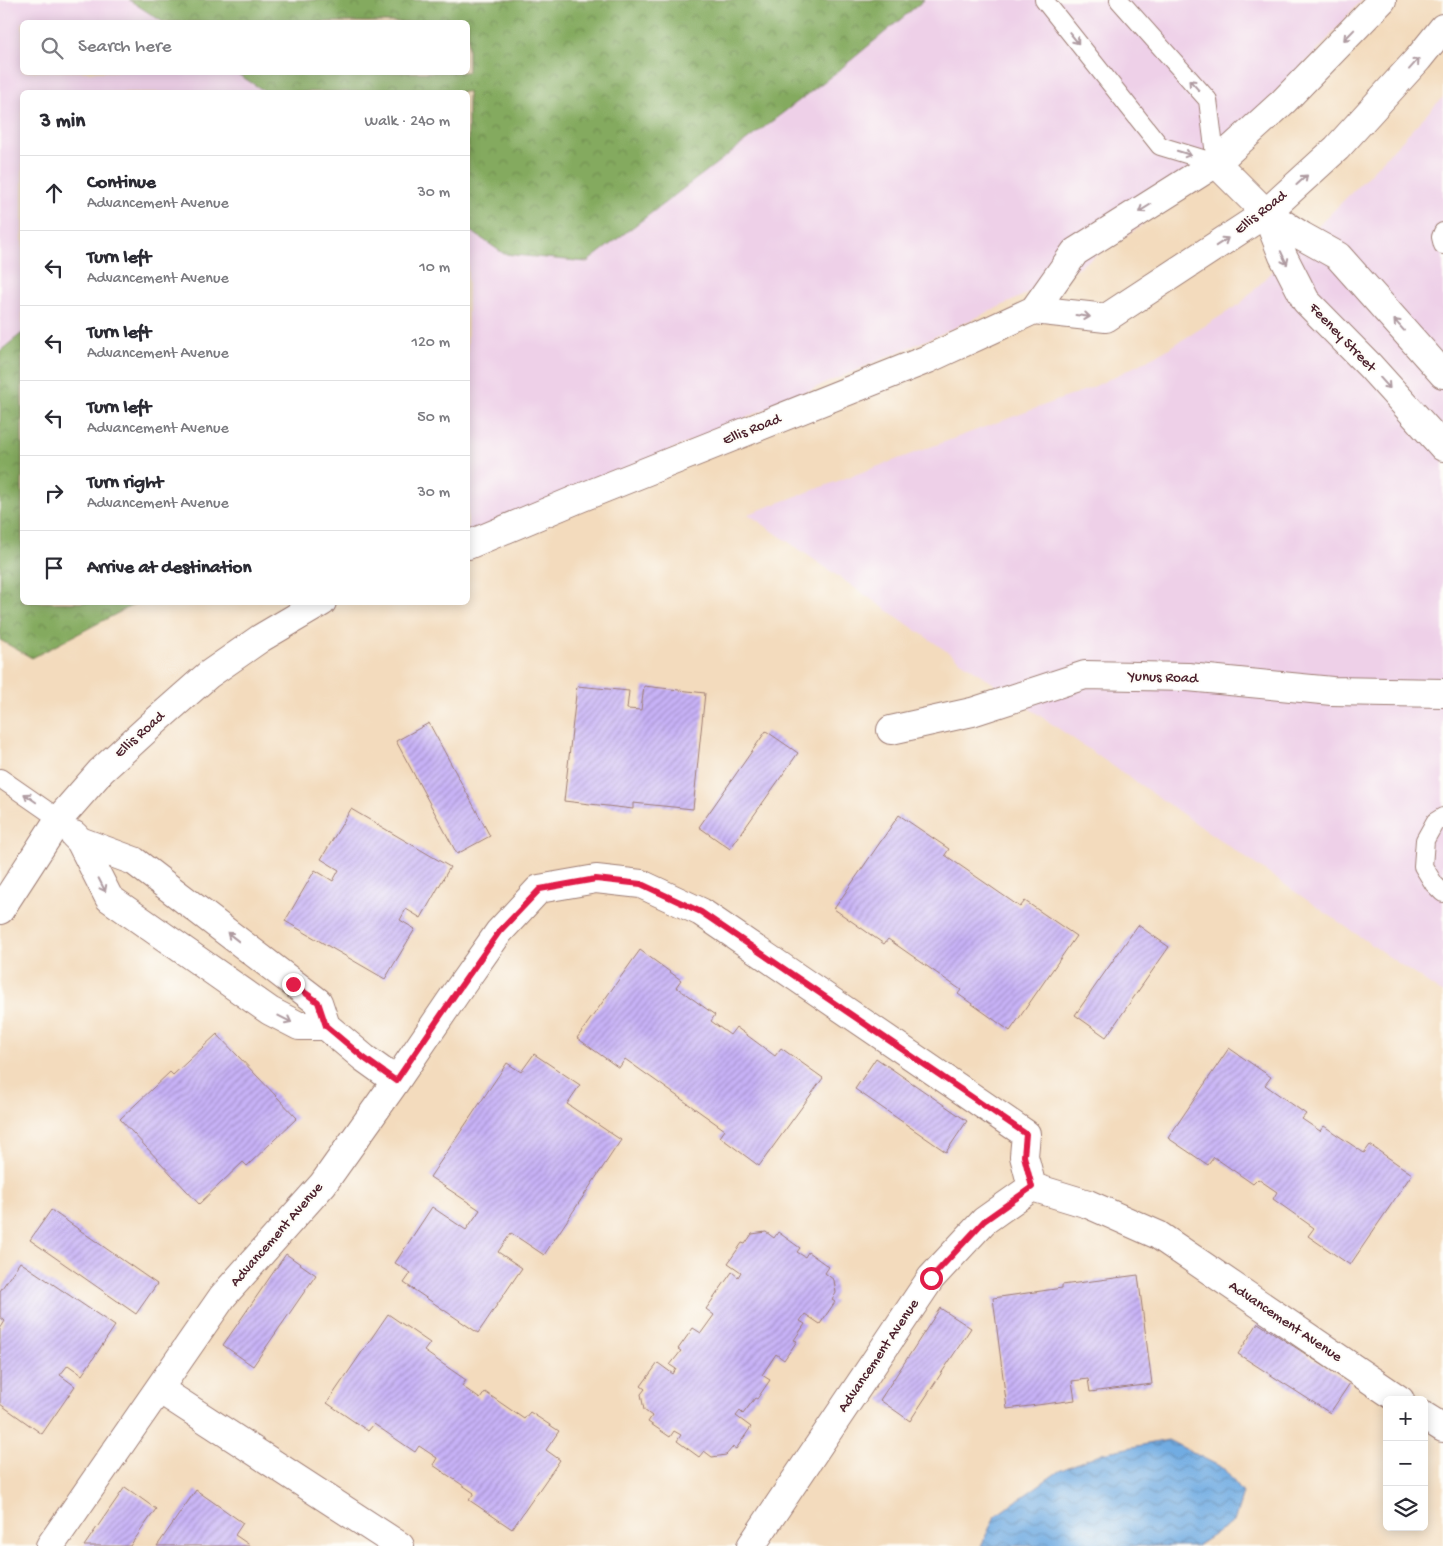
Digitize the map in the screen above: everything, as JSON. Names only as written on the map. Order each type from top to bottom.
[{"type":"street","name":"Ellis Road","points":[[470,544],[580,498],[928,359],[1034,310],[1075,252],[1216,163],[1284,101],[1382,0]]},
{"type":"street","name":"Ellis Road","points":[[1034,310],[1106,318],[1266,213],[1337,148],[1418,59],[1443,28]]},
{"type":"street","name":"Feeney Street","points":[[1216,163],[1266,213],[1338,256],[1443,374]]},
{"type":"street","name":"Feeney Street","points":[[1266,213],[1283,256],[1306,302],[1370,366],[1443,447]]},
{"type":"street","name":"Ellis Road","points":[[0,910],[59,819],[101,771],[208,675],[261,638],[317,605]]},
{"type":"street","name":"Yunus Road","points":[[891,730],[972,712],[1085,675],[1188,677],[1332,691],[1443,692]]},
{"type":"street","points":[[59,819],[80,841],[109,898],[270,1011],[299,1026],[326,1026]]},
{"type":"street","points":[[80,841],[134,861],[318,1002],[326,1026],[364,1058],[396,1081]]},
{"type":"street","name":"Advancement Avenue","points":[[50,1546],[223,1296],[323,1184],[499,932],[540,889],[596,879],[641,884],[701,912],[1026,1134],[1024,1156],[1032,1187]]},
{"type":"street","points":[[249,997],[271,967]]},
{"type":"street","name":"Advancement Avenue","points":[[1032,1187],[1088,1204],[1158,1235],[1394,1396]]},
{"type":"street","name":"Advancement Avenue","points":[[751,1546],[931,1278],[984,1221],[1032,1187]]},
{"type":"street","points":[[159,1389],[400,1546]]},
{"type":"street","points":[[1428,1419],[1443,1428]]},
{"type":"lane","points":[[1044,0],[1160,146],[1216,163],[1208,100],[1119,0]]},
{"type":"lane","points":[[1443,232],[1441,237],[1443,245]]},
{"type":"lane","points":[[0,778],[59,819]]},
{"type":"lane","points":[[1443,817],[1435,822],[1425,840],[1423,866],[1434,884],[1443,893]]},
{"type":"shaded area","points":[[0,0],[1361,0],[1319,49],[1139,227],[1077,268],[943,333],[470,536],[470,90],[20,90],[20,366],[0,351]]},
{"type":"shaded area","points":[[1443,97],[1443,994],[748,514],[1091,388],[1158,355],[1240,304],[1364,180]]},
{"type":"green space","points":[[129,0],[924,0],[838,71],[587,262],[504,254],[470,230],[470,90],[263,90],[239,75],[470,75],[470,20],[160,20]]},
{"type":"green space","points":[[20,335],[20,605],[133,605],[32,658],[0,640],[0,351]]},
{"type":"water","points":[[1168,1440],[1223,1468],[1243,1493],[1234,1522],[1197,1546],[981,1546],[995,1516],[1059,1471],[1102,1453]]},
{"type":"building","points":[[577,686],[629,691],[627,709],[641,710],[644,686],[705,693],[693,809],[633,803],[633,809],[564,801]]},
{"type":"building","points":[[429,723],[490,836],[457,854],[396,741]]},
{"type":"building","points":[[766,731],[798,753],[730,849],[699,827]]},
{"type":"building","points":[[351,809],[450,867],[421,918],[406,909],[400,920],[415,929],[385,979],[285,921],[315,870],[333,881],[339,870],[321,859]]},
{"type":"building","points":[[899,815],[949,849],[945,855],[1020,907],[1025,901],[1076,936],[1010,1031],[958,994],[961,990],[888,939],[884,944],[834,909]]},
{"type":"building","points":[[1138,925],[1169,947],[1106,1037],[1075,1015]]},
{"type":"building","points":[[640,950],[681,980],[676,987],[715,1015],[711,1021],[730,1035],[736,1027],[775,1056],[781,1048],[823,1078],[759,1166],[720,1137],[725,1130],[625,1059],[619,1068],[577,1038]]},
{"type":"building","points":[[217,1034],[297,1118],[247,1166],[243,1162],[199,1204],[120,1119],[170,1072],[173,1075]]},
{"type":"building","points":[[1229,1048],[1271,1077],[1265,1085],[1306,1114],[1302,1119],[1320,1131],[1324,1126],[1364,1153],[1370,1145],[1412,1174],[1350,1265],[1308,1236],[1314,1228],[1273,1199],[1277,1192],[1258,1179],[1253,1184],[1214,1157],[1208,1165],[1168,1138]]},
{"type":"building","points":[[534,1054],[580,1085],[567,1104],[621,1140],[544,1255],[511,1233],[498,1252],[522,1268],[478,1333],[404,1283],[411,1273],[395,1263],[432,1207],[466,1230],[480,1210],[430,1177],[507,1063],[521,1072]]},
{"type":"building","points":[[876,1058],[967,1121],[946,1152],[855,1089]]},
{"type":"building","points":[[51,1210],[157,1284],[136,1314],[30,1240]]},
{"type":"building","points":[[766,1232],[774,1238],[778,1232],[800,1248],[797,1252],[805,1257],[808,1252],[829,1267],[825,1273],[834,1280],[836,1293],[832,1300],[835,1302],[820,1324],[805,1314],[800,1321],[805,1324],[794,1340],[797,1341],[784,1360],[776,1354],[762,1375],[770,1380],[757,1399],[755,1398],[743,1414],[740,1411],[736,1416],[751,1427],[736,1449],[733,1447],[726,1455],[712,1457],[704,1451],[699,1457],[677,1441],[681,1435],[674,1431],[670,1437],[648,1422],[652,1416],[644,1410],[641,1394],[645,1389],[641,1386],[658,1363],[673,1374],[676,1369],[670,1365],[681,1351],[678,1349],[693,1328],[701,1333],[714,1315],[706,1309],[732,1272],[738,1277],[741,1272],[728,1263],[742,1243],[745,1244],[752,1234]]},
{"type":"building","points":[[286,1254],[316,1275],[253,1366],[223,1345]]},
{"type":"building","points":[[20,1262],[115,1326],[82,1375],[68,1365],[60,1375],[75,1386],[42,1434],[0,1404],[0,1329],[5,1321],[0,1317],[0,1291]]},
{"type":"building","points":[[1138,1275],[1152,1384],[1090,1392],[1088,1379],[1072,1381],[1075,1400],[1007,1409],[993,1298],[1062,1288],[1062,1285]]},
{"type":"building","points":[[940,1308],[971,1328],[910,1421],[880,1400]]},
{"type":"building","points":[[388,1314],[430,1343],[424,1351],[466,1380],[462,1386],[480,1399],[485,1392],[524,1419],[530,1412],[559,1431],[546,1450],[560,1460],[512,1529],[469,1500],[474,1493],[433,1465],[437,1458],[419,1446],[415,1452],[374,1424],[368,1431],[327,1403]]},
{"type":"building","points":[[1258,1323],[1350,1383],[1330,1413],[1238,1354]]},
{"type":"building","points":[[125,1487],[156,1509],[130,1546],[84,1546]]},
{"type":"building","points":[[196,1490],[243,1523],[235,1535],[251,1546],[157,1546]]},
{"type":"route","points":[[293,984],[318,1002],[326,1026],[364,1058],[396,1081],[499,932],[540,889],[596,879],[641,884],[701,912],[1026,1134],[1024,1156],[1032,1187],[984,1221],[931,1278]]}]
